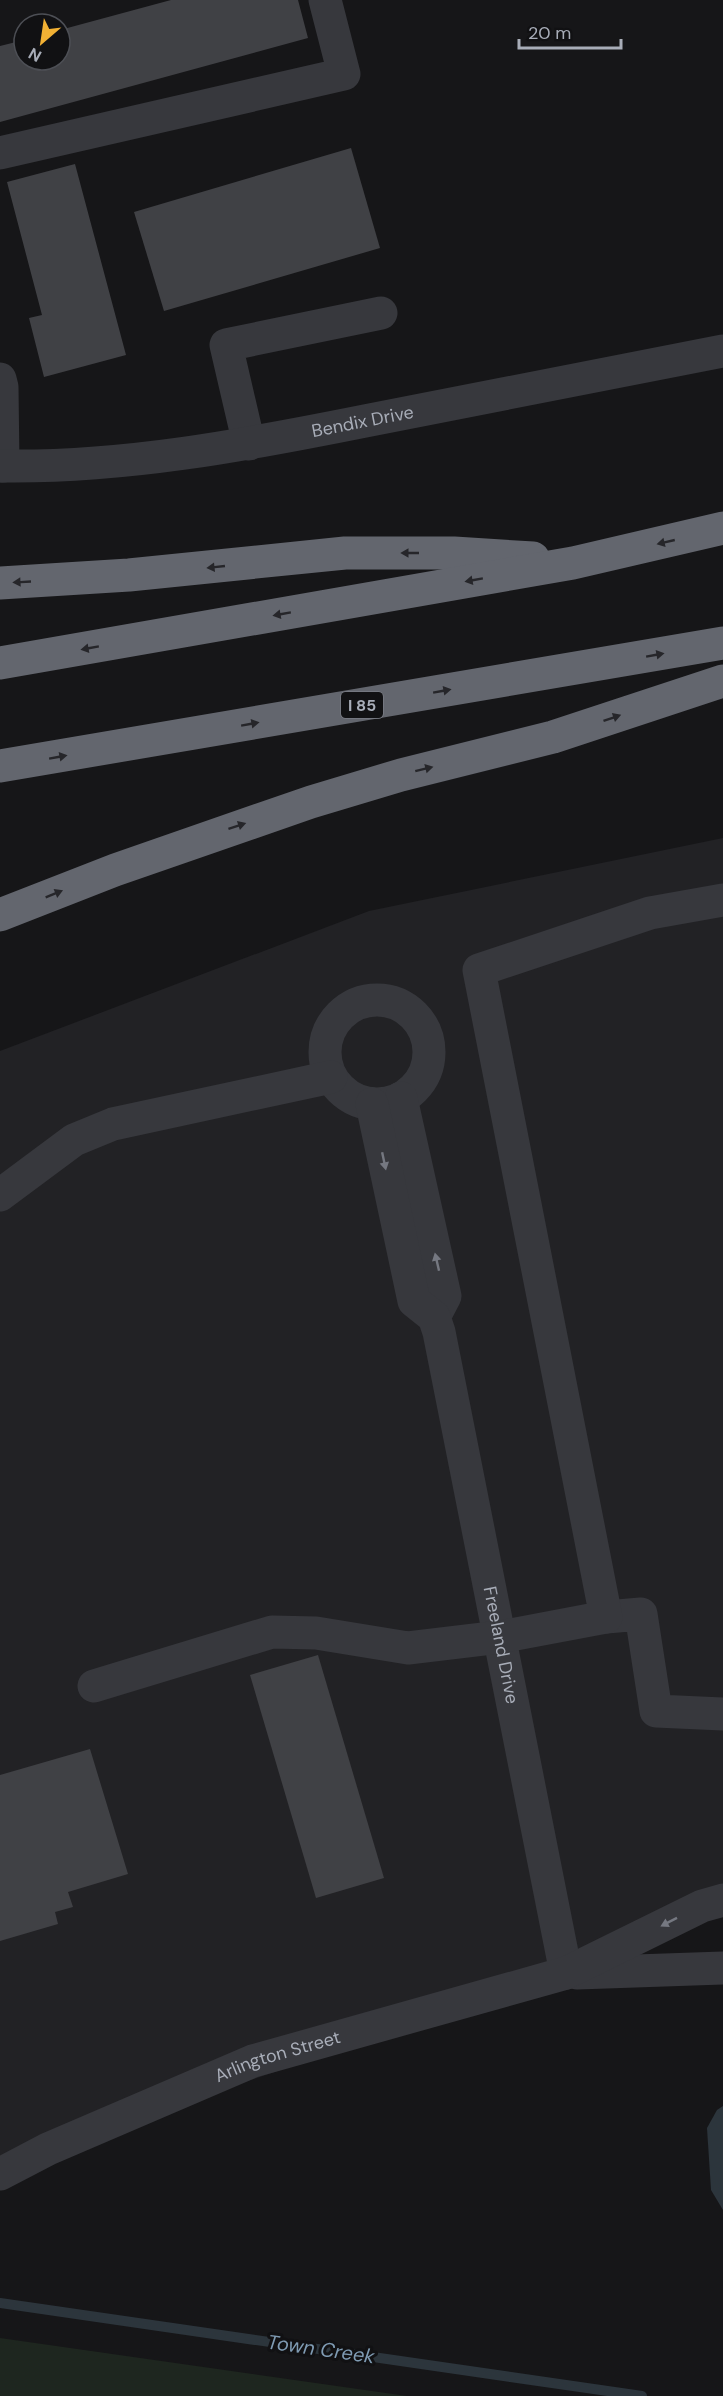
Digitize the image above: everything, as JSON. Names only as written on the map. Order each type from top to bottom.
[{"type":"highway","points":[[0,663],[573,563],[723,528]]},
{"type":"highway","points":[[0,583],[129,575],[345,553],[454,553],[573,563]]},
{"type":"highway","name":"I 85","points":[[0,766],[723,643]]},
{"type":"highway","points":[[0,915],[115,870],[310,802],[401,775],[553,736],[723,681]]},
{"type":"street","points":[[0,153],[344,74],[325,0]]},
{"type":"street","points":[[249,444],[226,345],[381,313]]},
{"type":"street","name":"Bendix Drive","points":[[1,466],[123,461],[249,444],[723,351]]},
{"type":"street","points":[[0,379],[2,387],[1,466]]},
{"type":"street","points":[[606,1617],[479,970],[650,914],[723,900]]},
{"type":"street","points":[[375,1000],[393,1003],[408,1011],[420,1023],[427,1039],[429,1056],[425,1073],[415,1088],[386,1101],[356,1099],[342,1090],[331,1077],[326,1060],[326,1043],[332,1026],[343,1013],[358,1004],[375,1000]]},
{"type":"street","points":[[0,1195],[74,1140],[113,1124],[331,1077]]},
{"type":"street","name":"Freeland Drive","points":[[386,1101],[445,1296],[435,1317],[566,1973]]},
{"type":"street","points":[[94,1686],[272,1632],[316,1634],[408,1648],[500,1637],[606,1617],[641,1614],[656,1711],[723,1714]]},
{"type":"street","name":"Arlington Street","points":[[0,2174],[48,2149],[253,2061],[566,1973],[702,1906],[723,1900]]},
{"type":"street","name":"Arlington Street","points":[[566,1973],[723,1968]]},
{"type":"shaded area","points":[[723,838],[723,1901],[566,1973],[48,2149],[0,2174],[0,1051],[369,911]]},
{"type":"shaded area","points":[[723,2106],[723,2210],[711,2190],[707,2128],[717,2110]]},
{"type":"shaded area","points":[[0,2338],[407,2396],[0,2396]]},
{"type":"building","points":[[171,0],[298,0],[308,38],[0,122],[0,46],[12,43],[12,72],[72,72],[72,27]]},
{"type":"building","points":[[351,148],[380,248],[164,311],[134,212]]},
{"type":"building","points":[[75,164],[126,355],[44,377],[29,318],[42,315],[7,182]]},
{"type":"building","points":[[318,1655],[384,1878],[316,1898],[250,1675]]},
{"type":"building","points":[[90,1749],[128,1874],[68,1892],[73,1907],[55,1912],[58,1924],[0,1941],[0,1775]]},
{"type":"waterway","name":"Town Creek","points":[[0,2303],[642,2396]]}]
